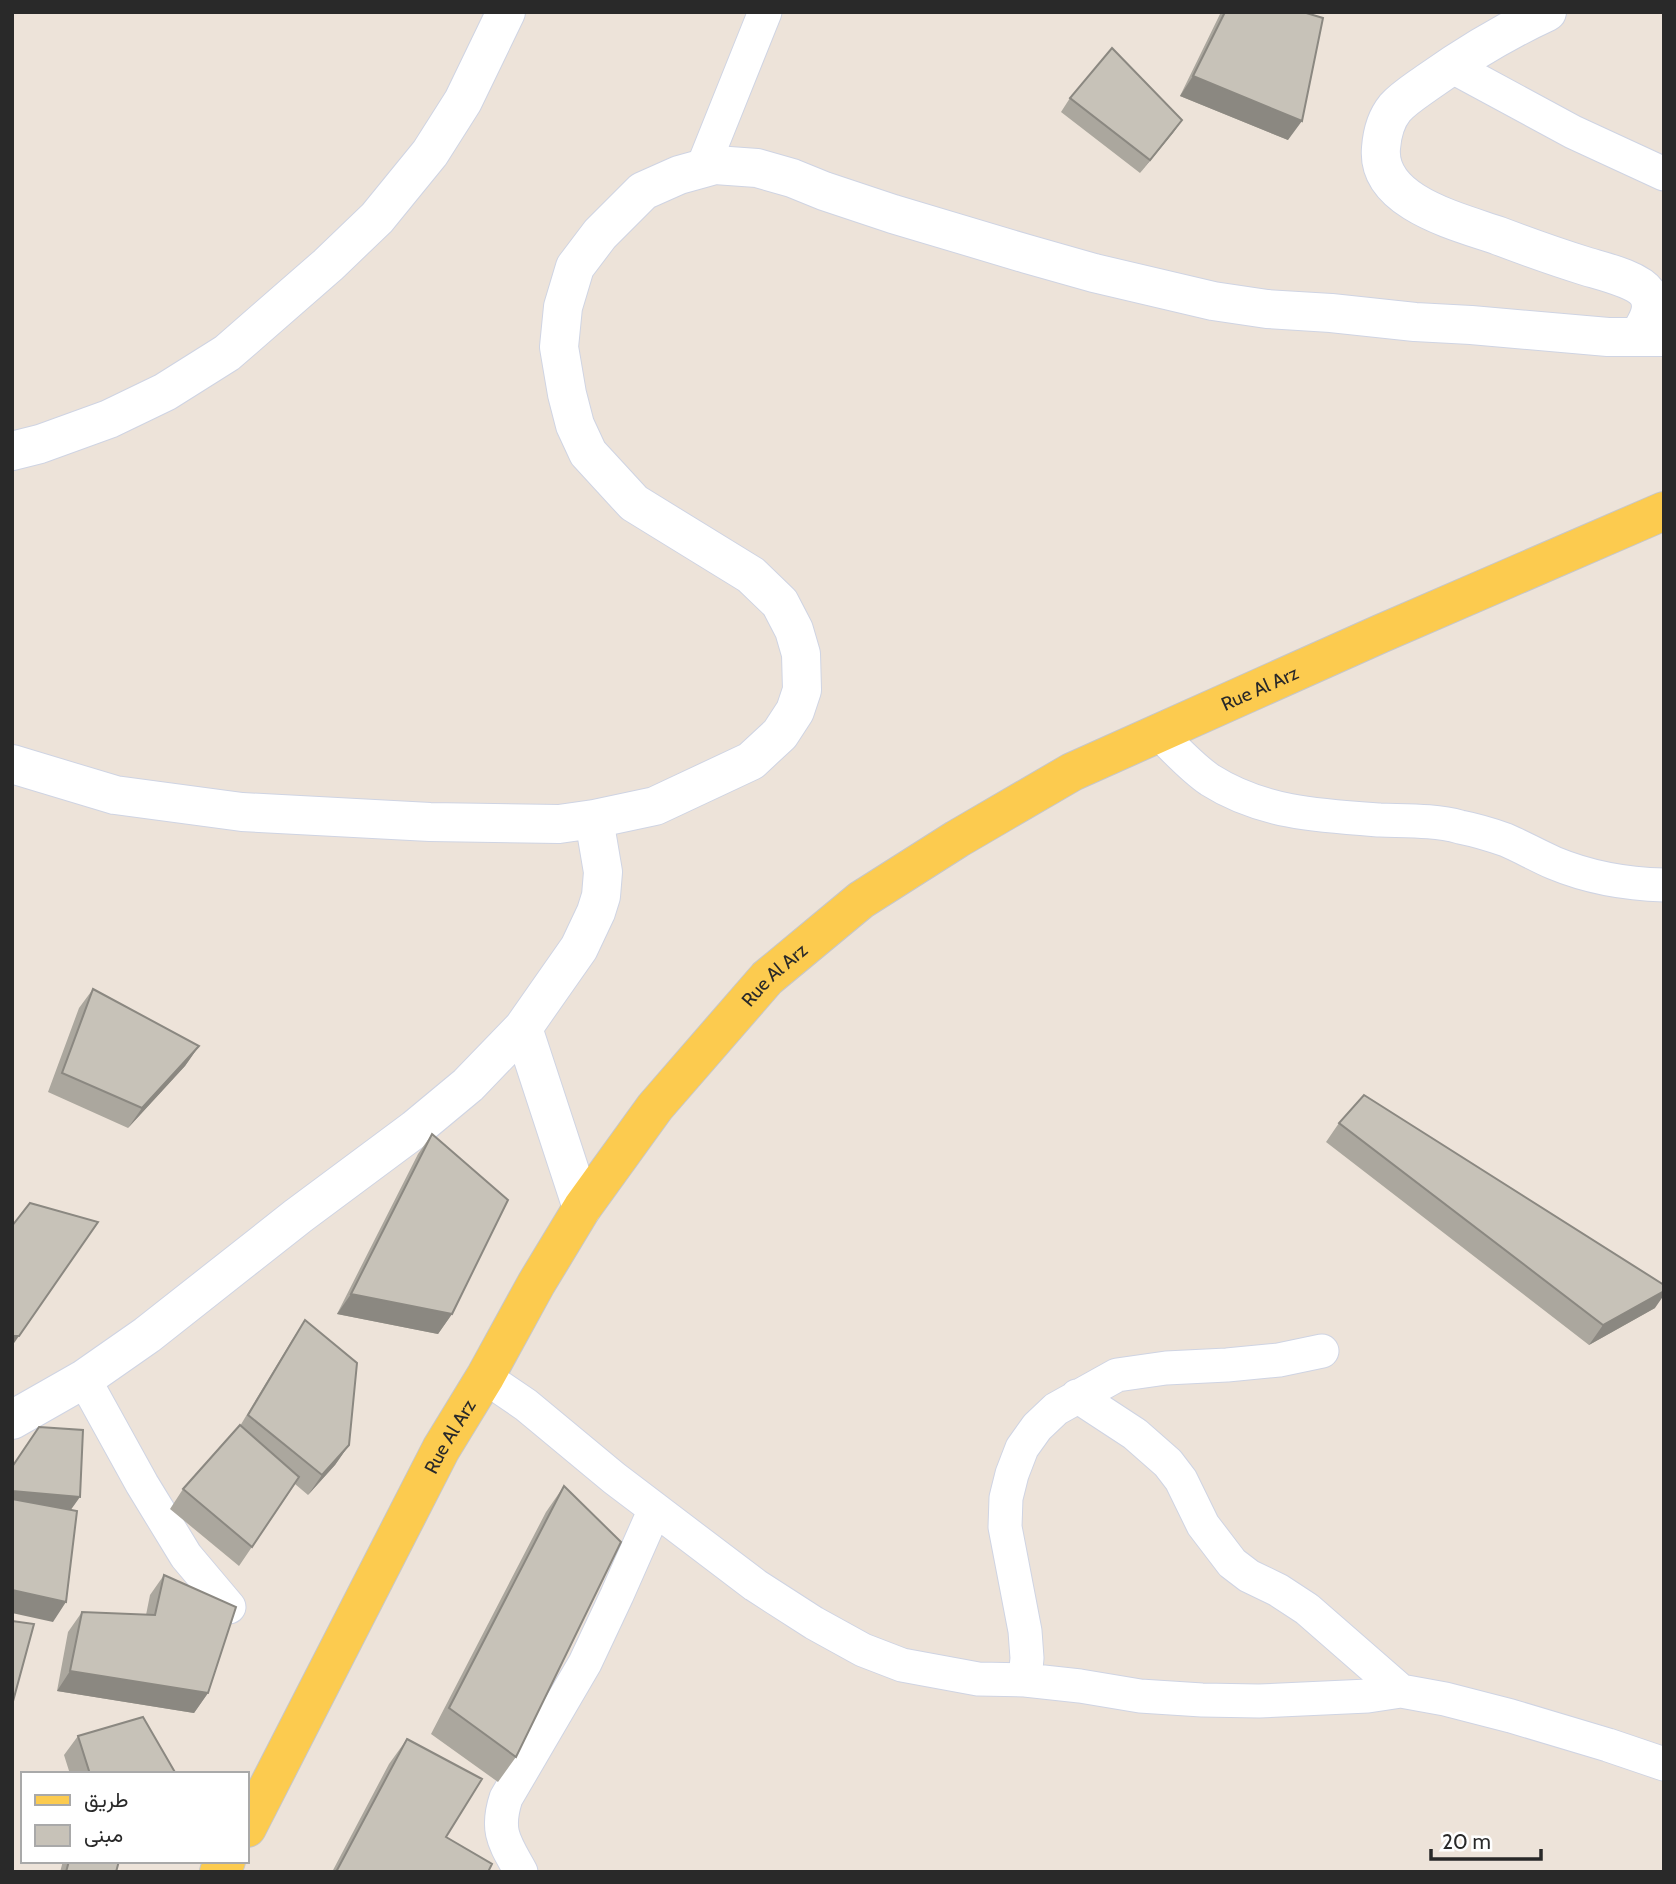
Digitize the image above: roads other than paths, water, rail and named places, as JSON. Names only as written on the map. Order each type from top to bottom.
[{"type":"main road","points":[[12,452],[109,419],[165,392],[228,353],[328,265],[377,218],[430,153],[463,101],[506,12]]},
{"type":"main road","points":[[12,764],[115,795],[242,812],[443,822],[559,824],[655,806],[751,761],[780,734],[795,710],[802,690],[801,653],[794,630],[780,603],[751,575],[634,503],[588,453],[575,425],[559,347],[563,307],[575,267],[600,234],[643,191],[679,175],[715,165],[757,168],[893,214],[1027,254],[1213,301],[1267,309],[1415,323],[1608,337],[1651,337],[1652,307],[1646,292],[1639,285],[1450,219],[1414,202],[1397,188],[1384,171],[1380,156],[1382,140],[1387,121],[1394,109],[1451,66],[1543,13]]},
{"type":"main road","name":"Rue Al Arz","points":[[248,1826],[441,1449],[582,1208],[655,1107],[767,978],[861,900],[957,839],[1072,772],[1664,511]]},
{"type":"main road","points":[[12,1420],[83,1379],[147,1335],[298,1216],[415,1129],[468,1084],[523,1027],[579,948],[601,896],[603,872],[594,819]]},
{"type":"main road","points":[[523,1027],[582,1208]]},
{"type":"street","points":[[702,169],[765,12]]},
{"type":"street","points":[[1451,66],[1573,132],[1664,174]]},
{"type":"street","points":[[1159,733],[1209,779],[1253,801],[1318,816],[1457,826],[1505,840],[1556,864],[1611,881],[1664,885]]},
{"type":"street","points":[[1025,1680],[1025,1631],[1005,1527],[1006,1498],[1022,1448],[1037,1427],[1056,1409],[1117,1374],[1279,1360],[1322,1351]]},
{"type":"street","points":[[485,1377],[526,1405],[755,1585],[814,1623],[863,1650],[902,1665],[978,1679],[1025,1680],[1140,1696],[1202,1700],[1259,1701],[1401,1692],[1445,1699],[1511,1716],[1664,1765]]},
{"type":"street","points":[[83,1379],[186,1556],[229,1607]]},
{"type":"street","points":[[1077,1396],[1135,1434],[1168,1463],[1181,1480],[1203,1525],[1232,1563],[1249,1576],[1278,1590],[1307,1609],[1401,1692]]},
{"type":"street","points":[[522,1872],[503,1840],[501,1814],[506,1798],[584,1663],[655,1509]]}]
